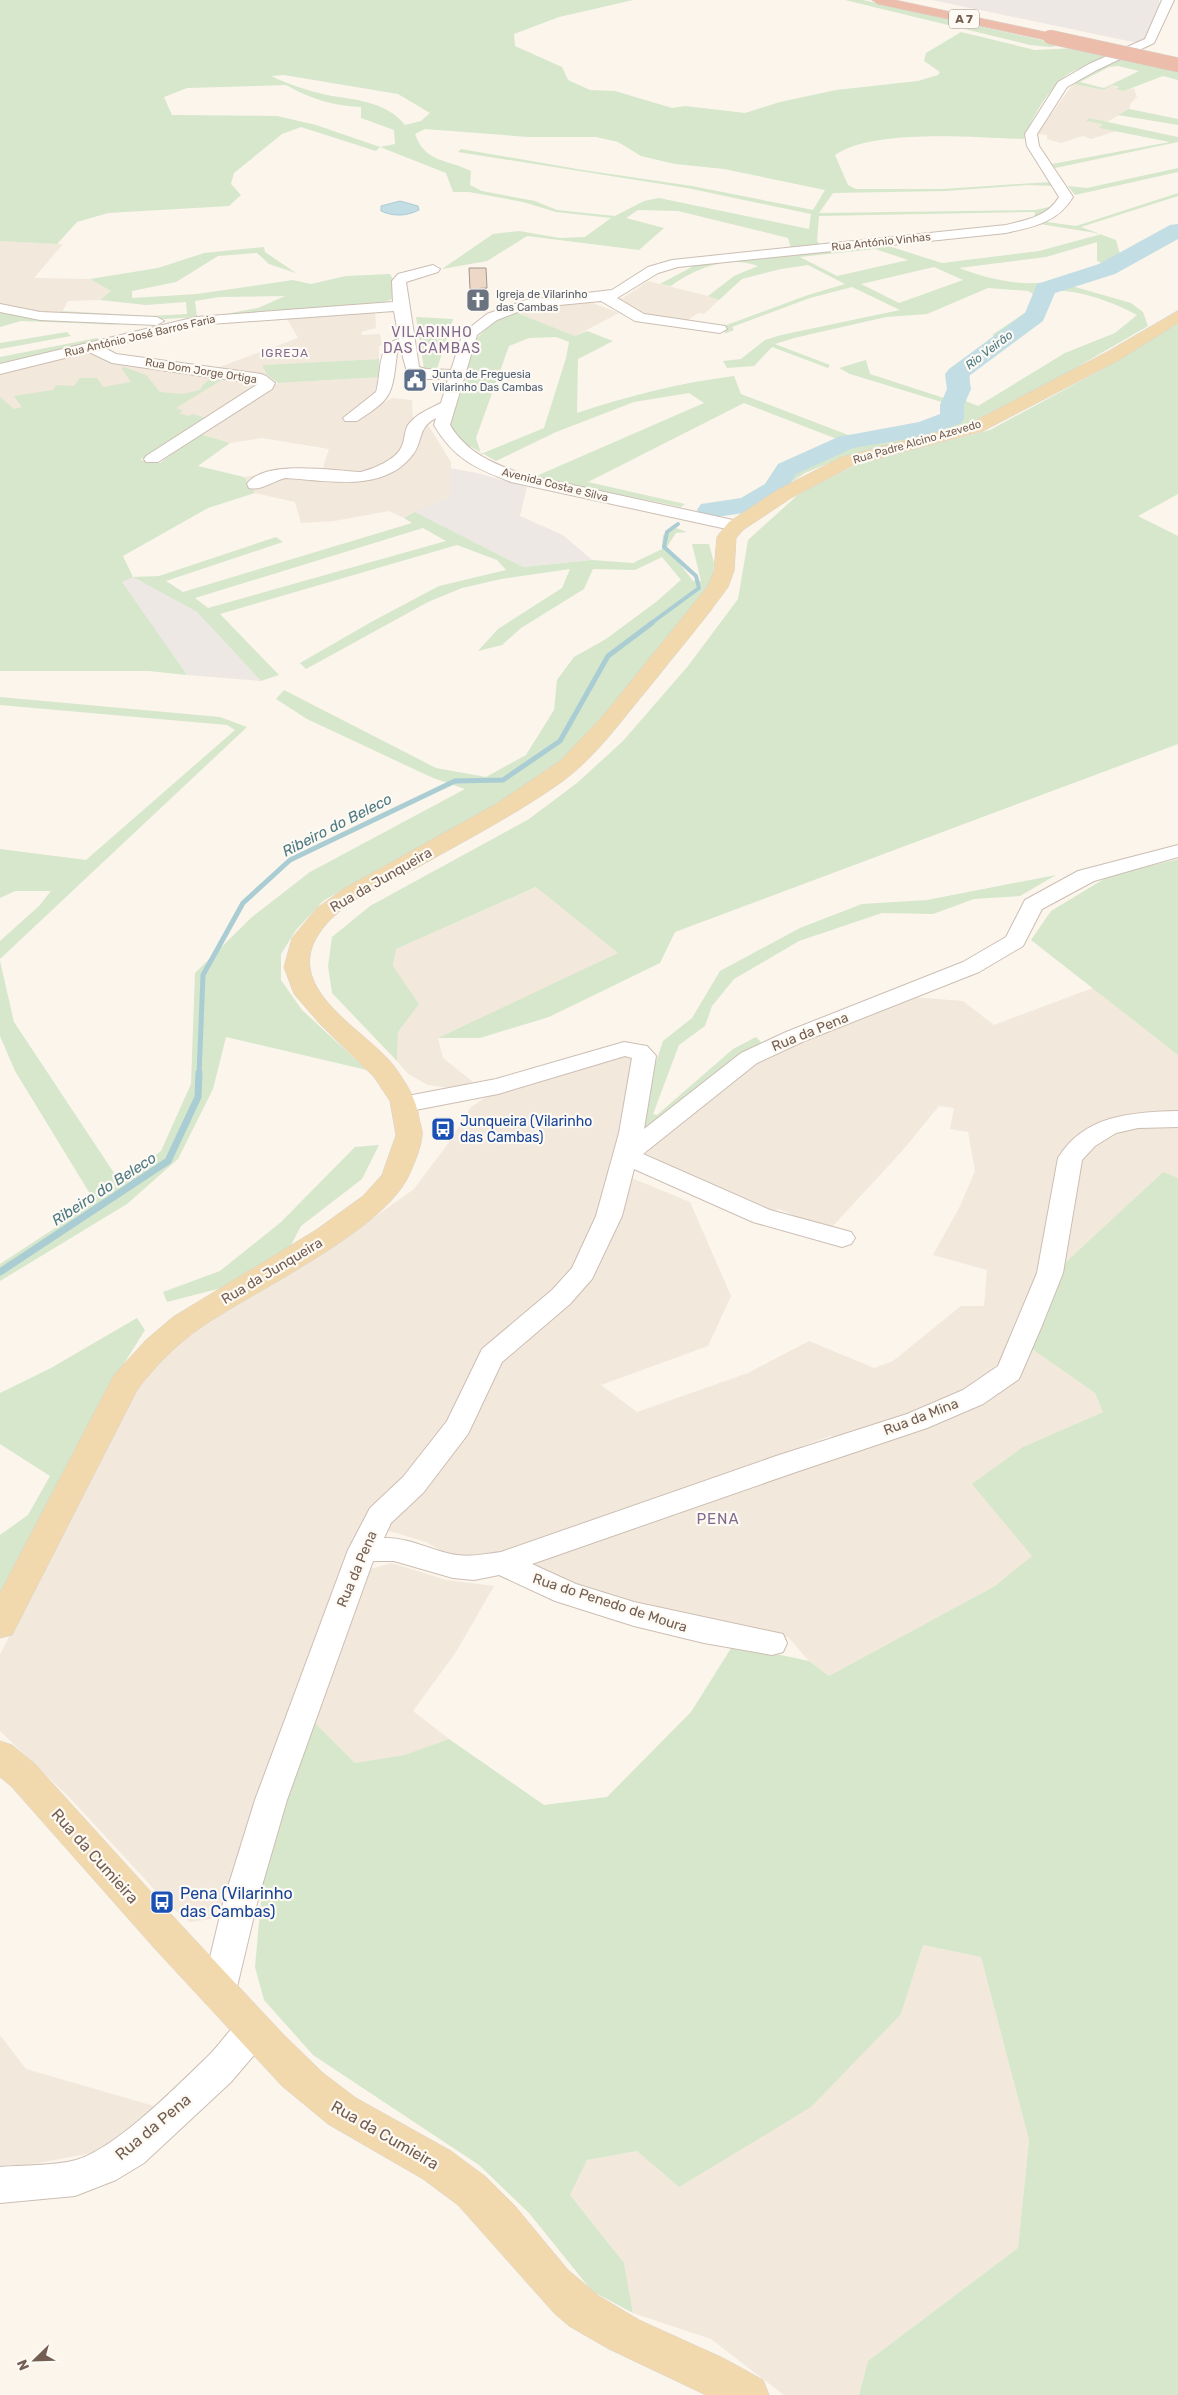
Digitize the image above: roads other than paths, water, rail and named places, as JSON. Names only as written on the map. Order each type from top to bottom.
[{"type":"highway","name":"A 7","points":[[878,0],[1178,58]]},
{"type":"highway","name":"A 7","points":[[913,0],[1178,65]]},
{"type":"main road","name":"Rua Padre Alcino Azevedo","points":[[736,526],[784,494],[848,461],[977,427],[1113,356],[1178,316]]},
{"type":"main road","name":"Rua da Junqueira","points":[[0,1625],[125,1383],[151,1351],[191,1319],[324,1239],[377,1200],[396,1175],[410,1140],[408,1114],[405,1104],[385,1072],[322,1012],[306,993],[296,970],[295,959],[303,940],[325,913],[352,894],[526,796],[576,759],[599,735],[718,587],[724,571],[727,537],[736,526]]},
{"type":"main road","name":"Rua da Cumieira","points":[[0,1756],[23,1775],[254,2030],[325,2099],[370,2128],[420,2154],[472,2191],[499,2217],[554,2284],[581,2309],[615,2331],[718,2376],[748,2395]]},
{"type":"street","name":"Rua António Vinhas","points":[[456,375],[470,334],[492,317],[526,304],[616,294],[652,270],[677,263],[1006,228],[1036,222],[1060,210],[1066,197],[1032,146],[1031,134],[1062,85],[1093,67],[1150,41],[1168,0]]},
{"type":"street","points":[[433,268],[399,280],[401,306],[414,372],[456,375]]},
{"type":"street","points":[[603,296],[613,304],[640,318],[720,328]]},
{"type":"street","name":"Rua António José Barros Faria","points":[[0,369],[90,346],[214,319],[401,306]]},
{"type":"street","points":[[0,308],[40,316],[124,320],[214,319]]},
{"type":"street","points":[[351,418],[382,398],[387,384],[390,352],[398,344],[408,343]]},
{"type":"street","name":"Rua Dom Jorge Ortiga","points":[[90,346],[112,358],[225,373],[261,379],[267,383],[266,386],[152,459]]},
{"type":"street","name":"Avenida Costa e Silva","points":[[456,375],[442,425],[451,442],[462,453],[485,466],[518,478],[736,526]]},
{"type":"street","points":[[255,484],[268,477],[285,473],[361,478],[378,473],[404,456],[410,447],[415,427],[422,419],[447,406]]},
{"type":"street","name":"Rua da Pena","points":[[624,1155],[749,1058],[794,1037],[971,967],[1015,941],[1033,906],[1086,876],[1178,850]]},
{"type":"street","name":"Rua da Pena","points":[[219,1991],[240,1903],[271,1800],[363,1550],[380,1516],[413,1485],[458,1427],[491,1356],[561,1297],[583,1273],[609,1216],[631,1133],[643,1071],[644,1056],[639,1051],[624,1049],[498,1086],[405,1104]]},
{"type":"street","name":"Rua da Mina","points":[[502,1563],[786,1464],[917,1421],[973,1397],[1009,1372],[1028,1328],[1050,1273],[1070,1158],[1086,1140],[1108,1127],[1138,1120],[1178,1119]]},
{"type":"street","points":[[624,1155],[762,1216],[842,1238]]},
{"type":"street","points":[[363,1550],[394,1549],[453,1566],[474,1568],[502,1563]]},
{"type":"street","name":"Rua do Penedo de Moura","points":[[502,1563],[524,1575],[566,1592],[654,1620],[704,1632],[772,1643]]},
{"type":"street","name":"Rua da Pena","points":[[0,2186],[75,2178],[104,2167],[131,2150],[219,2070],[254,2030]]},
{"type":"water","points":[[400,201],[418,206],[419,210],[410,214],[400,215],[381,211],[381,206]]},
{"type":"waterway","name":"Rio Veirão","points":[[710,510],[748,505],[774,489],[787,469],[847,442],[925,429],[952,418],[952,405],[959,389],[957,374],[1035,316],[1045,289],[1107,269],[1178,230]]},
{"type":"waterway","name":"Ribeiro do Beleco","points":[[650,624],[699,588],[696,576],[664,547],[667,532],[678,524]]},
{"type":"waterway","name":"Ribeiro do Beleco","points":[[199,1075],[203,975],[243,903],[290,860],[455,781],[503,780],[560,741],[608,656],[652,623]]},
{"type":"waterway","name":"Ribeiro do Beleco","points":[[0,1272],[168,1161],[198,1097],[199,1073]]},
{"type":"place","name":"Igreja de Vilarinho das Cambas","points":[[478,300]]},
{"type":"place","name":"Junta de Freguesia Vilarinho Das Cambas","points":[[415,380]]},
{"type":"place","name":"Junqueira (Vilarinho das Cambas)","points":[[443,1129]]},
{"type":"place","name":"Pena (Vilarinho das Cambas)","points":[[162,1902]]},
{"type":"district","name":"VILARINHO DAS CAMBAS","points":[[432,340]]},
{"type":"district","name":"IGREJA","points":[[285,353]]},
{"type":"district","name":"PENA","points":[[718,1519]]}]
